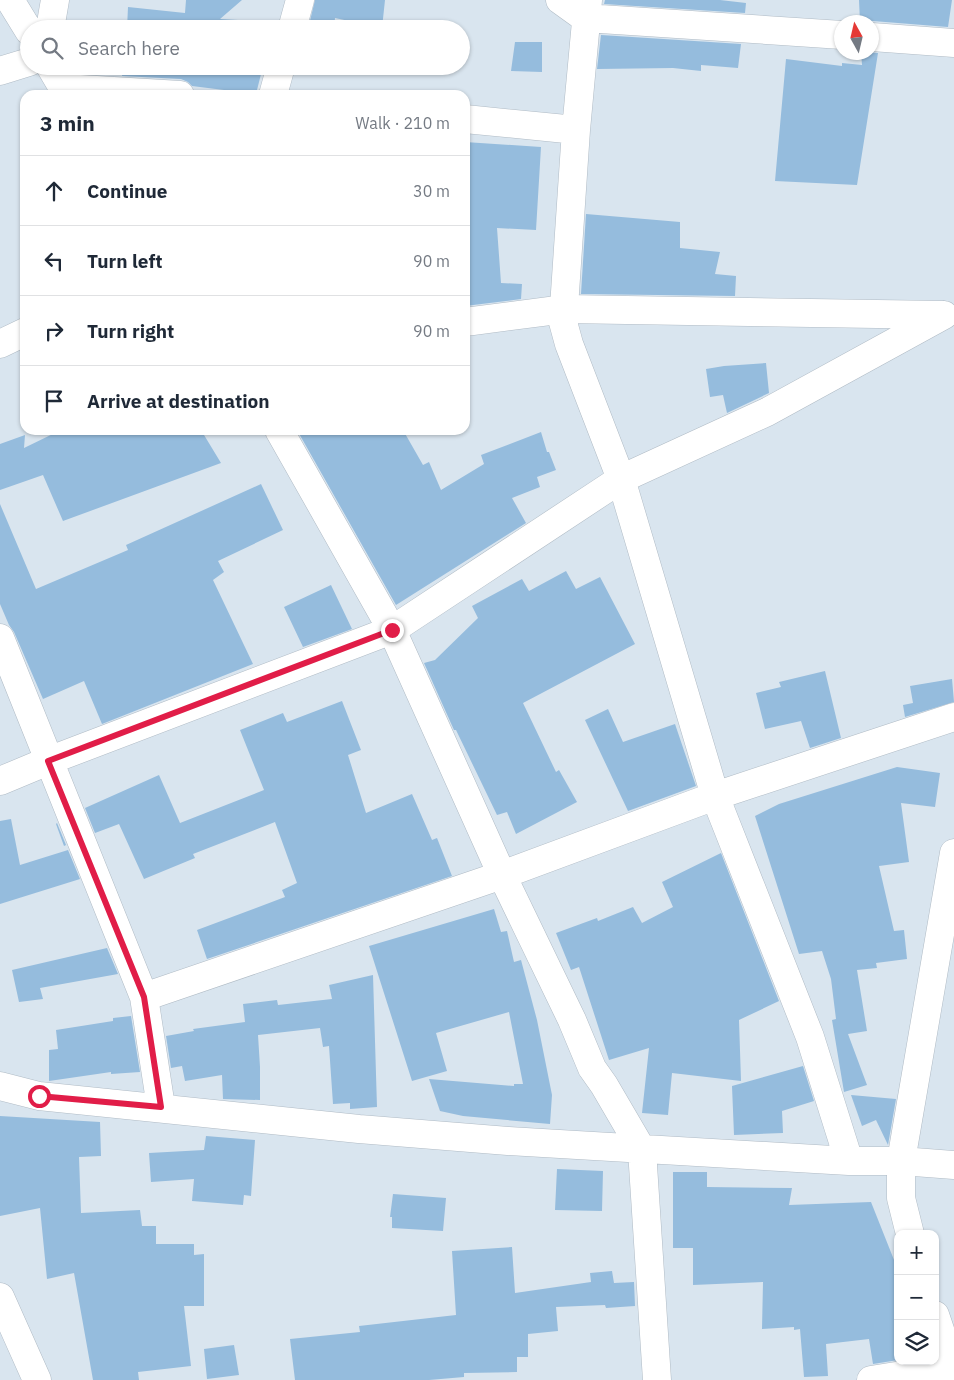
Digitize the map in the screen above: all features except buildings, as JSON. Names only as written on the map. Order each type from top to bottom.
[{"type":"street","points":[[10,0],[22,20]]},
{"type":"street","points":[[52,20],[56,0]]},
{"type":"street","points":[[294,20],[300,0]]},
{"type":"street","points":[[560,0],[587,9],[834,34]]},
{"type":"street","points":[[587,9],[576,130],[563,322],[569,344],[621,479],[715,796],[810,1037],[849,1161]]},
{"type":"street","points":[[879,38],[954,43]]},
{"type":"street","points":[[0,71],[20,65]]},
{"type":"street","points":[[274,90],[279,75]]},
{"type":"street","points":[[60,83],[130,90]]},
{"type":"street","points":[[470,119],[576,130]]},
{"type":"street","points":[[470,321],[565,309],[949,315]]},
{"type":"street","points":[[0,781],[392,630],[621,479],[767,412],[949,315]]},
{"type":"street","points":[[0,344],[20,334]]},
{"type":"street","points":[[282,435],[392,630],[502,875],[572,1020],[592,1068],[642,1150],[657,1380]]},
{"type":"street","points":[[0,638],[144,997],[161,1107]]},
{"type":"street","points":[[144,997],[502,875],[715,796],[954,717]]},
{"type":"street","points":[[909,1230],[901,1198],[901,1161],[948,928],[954,853]]},
{"type":"street","points":[[0,1086],[39,1096],[161,1107],[359,1129],[642,1150],[954,1165]]},
{"type":"street","points":[[0,1297],[37,1380]]},
{"type":"street","points":[[871,1380],[953,1369],[937,1320]]},
{"type":"route","points":[[39,1096],[161,1107],[144,997],[48,761],[392,630]]}]
